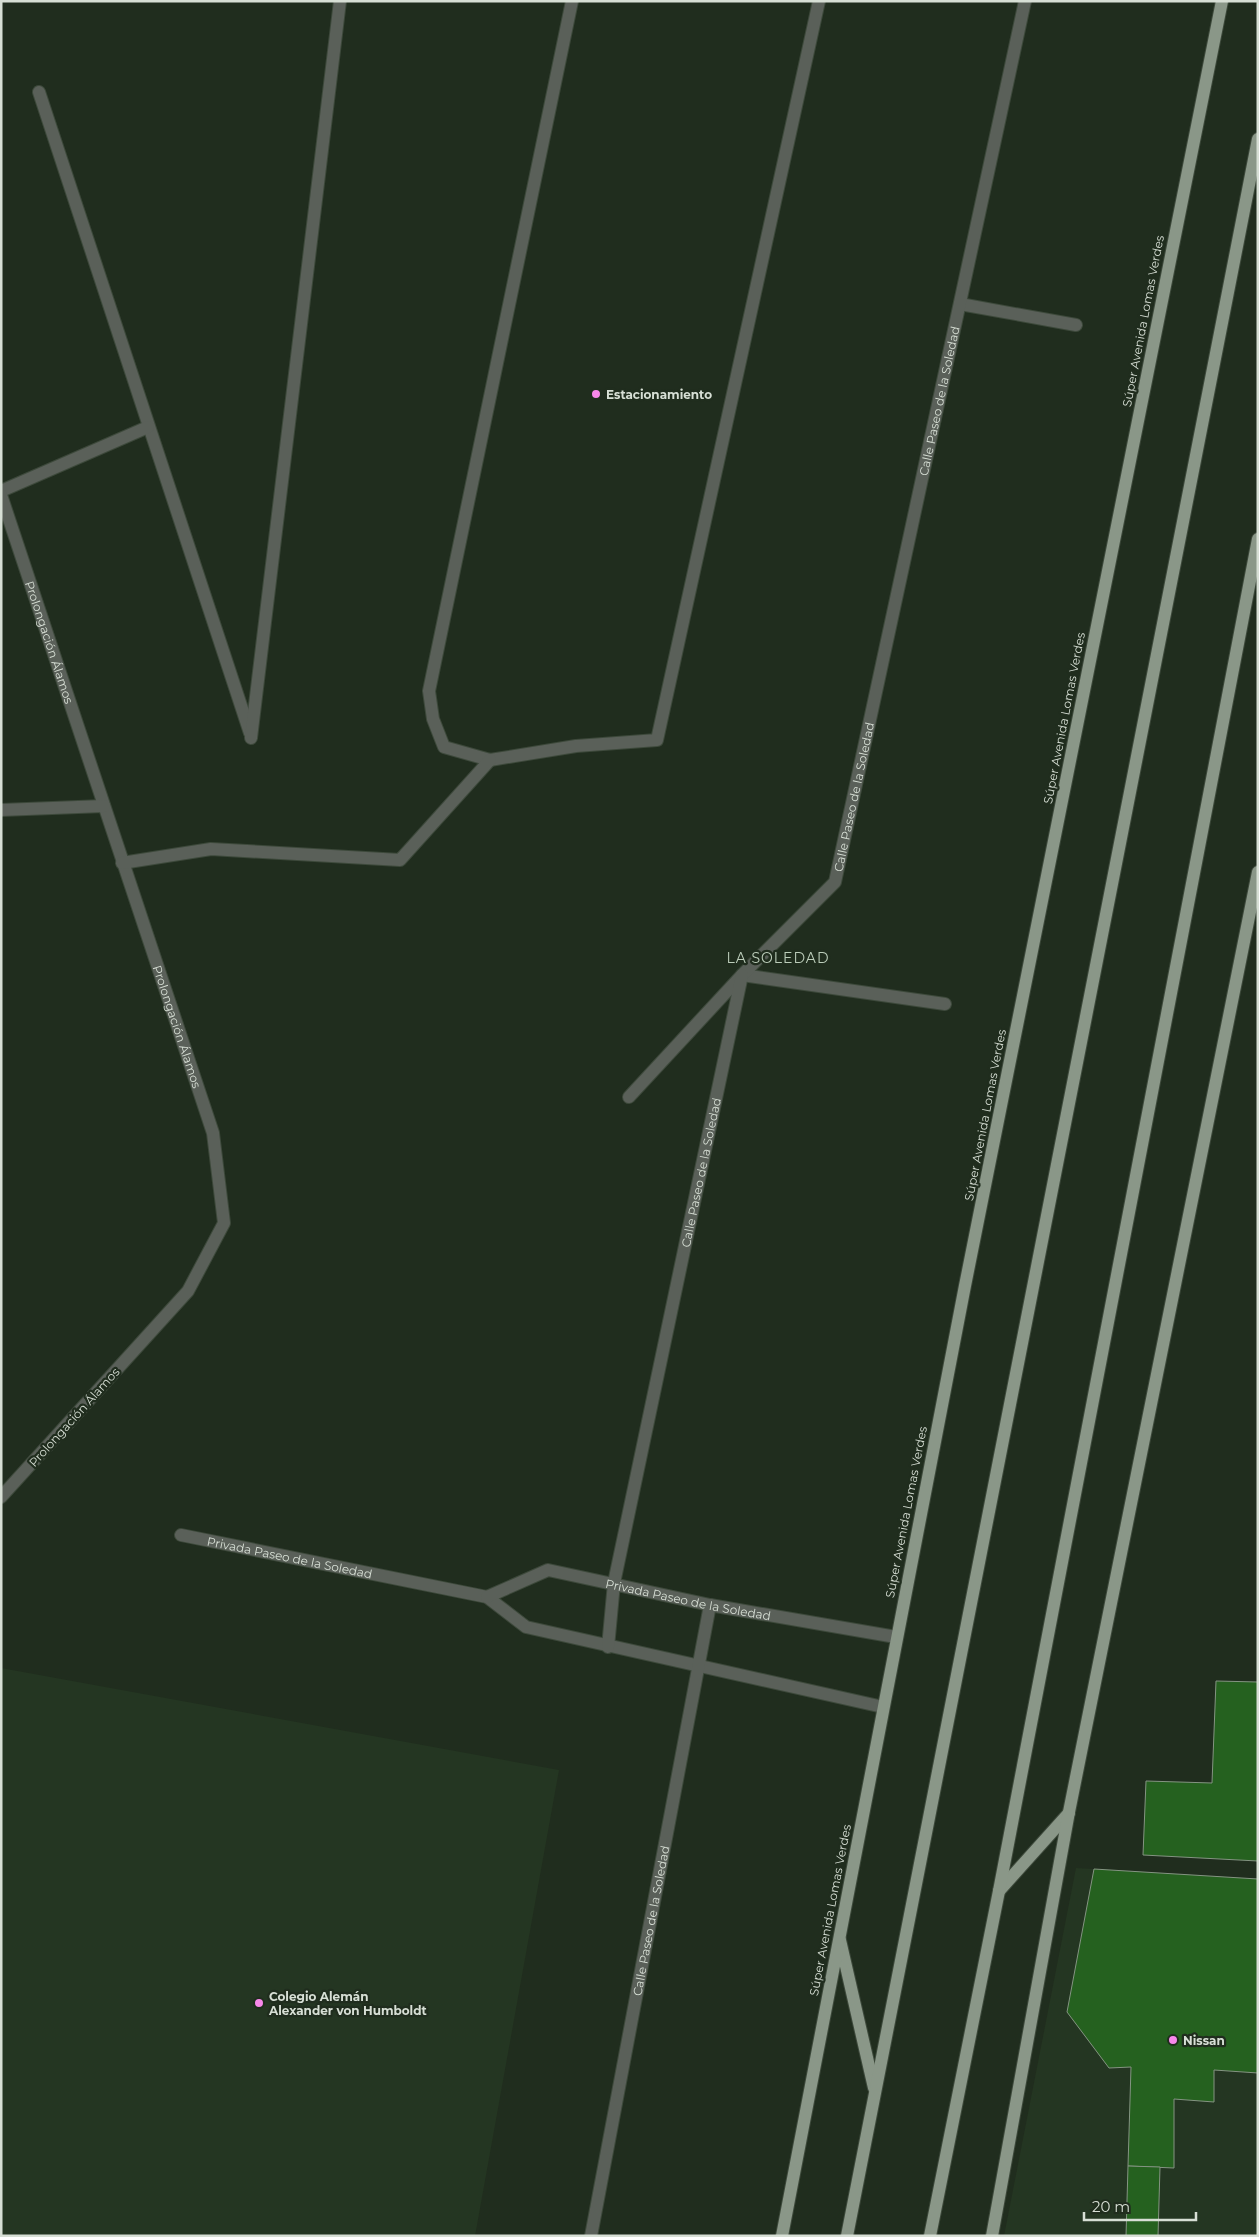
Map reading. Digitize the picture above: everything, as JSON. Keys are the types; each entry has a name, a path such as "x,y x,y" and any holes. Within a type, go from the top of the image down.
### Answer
{"main road":[{"name":"Súper Avenida Lomas Verdes","path":"782,2236 896,1638 1152,344 1222,1"},
{"path":"847,2236 1258,139"},
{"path":"930,2236 999,1891 1258,539"},
{"path":"992,2236 1069,1812 1255,896 1258,872"},
{"path":"999,1891 1069,1812"},
{"path":"839,1935 875,2092"}],"street":[{"path":"39,92 251,738 340,1"},
{"path":"572,1 429,691 433,719 444,747 490,760 576,746 657,740 819,1"},
{"name":"Calle Paseo de la Soledad","path":"608,1646 614,1583 742,975 835,882 1024,1"},
{"path":"960,304 1076,325"},
{"path":"1,491 148,427"},
{"name":"Prolongación Álamos","path":"1,495 212,1133 224,1223 188,1291 1,1497"},
{"path":"122,863 211,849 400,860 490,760"},
{"path":"1,810 104,806"},
{"path":"629,1097 742,975 945,1004"},
{"name":"Privada Paseo de la Soledad","path":"181,1535 487,1597 526,1627 697,1667 883,1707"},
{"name":"Privada Paseo de la Soledad","path":"487,1597 548,1570 710,1605 896,1638"},
{"name":"Calle Paseo de la Soledad","path":"591,2236 710,1605"}],"shaded area":[{"name":"Colegio Alemán Alexander von Humboldt","path":"1,1668 559,1770 475,2236 1,2236"},
{"name":"Nissan","path":"1076,1868 1258,1879 1258,2236 1004,2236"}],"building":[{"path":"1216,1681 1258,1682 1258,1861 1143,1855 1146,1781 1212,1783"},
{"name":"Nissan","path":"1094,1869 1258,1879 1258,2073 1214,2070 1214,2102 1174,2099 1174,2168 1128,2166 1131,2067 1109,2068 1067,2012"},
{"path":"1128,2166 1160,2167 1158,2236 1126,2236"}],"place":[{"name":"Estacionamiento","path":"596,394"},
{"name":"Colegio Alemán Alexander von Humboldt","path":"259,2003"},
{"name":"Nissan","path":"1173,2040"}],"district":[{"name":"LA SOLEDAD","path":"778,958"}]}
